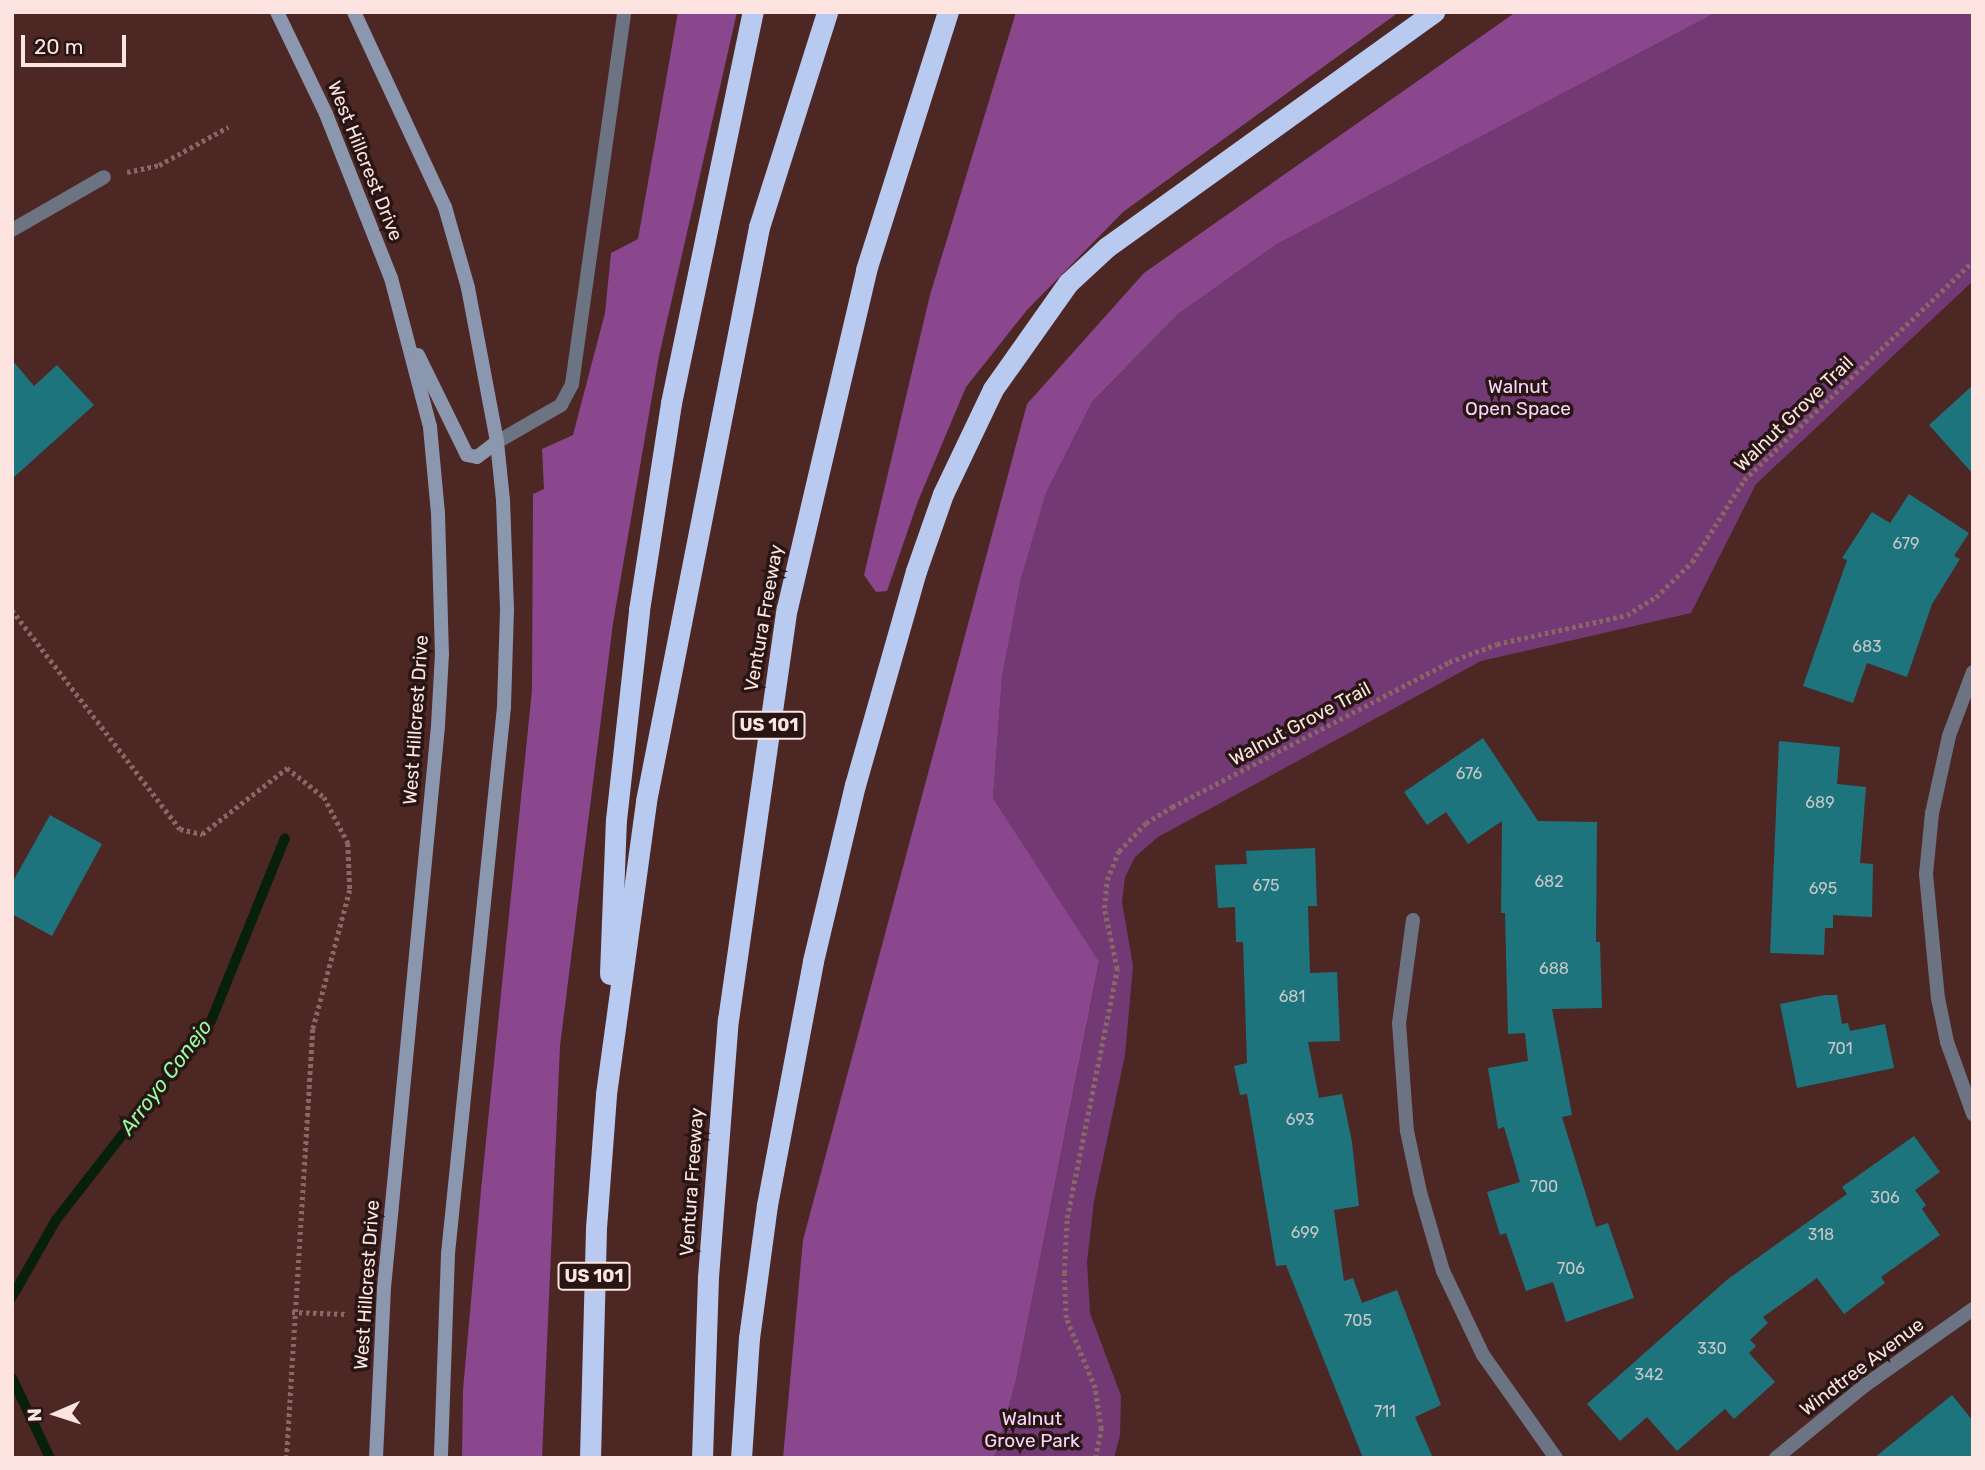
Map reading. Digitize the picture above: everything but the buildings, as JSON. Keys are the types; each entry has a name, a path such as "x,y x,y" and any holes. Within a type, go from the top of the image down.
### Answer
{"highway":[{"path":"606,1094 616,820 639,610 671,403 753,12"},
{"name":"US 101","path":"590,1458 596,1228 606,1094 646,801 682,599 759,227 827,12"},
{"name":"Ventura Freeway","path":"702,1458 708,1277 728,1020 787,608 866,270 948,12"},
{"path":"741,1458 750,1338 767,1205 813,961 855,785 916,571 943,494 987,400 1068,283 1107,247 1434,12"}],"main road":[{"name":"West Hillcrest Drive","path":"277,12 365,207 409,338 430,427 442,654 384,1288 376,1458"},
{"path":"354,12 445,207 468,288 497,442 507,610 504,707 448,1254 441,1458"},
{"path":"409,338 467,455 477,457 497,442"}],"street":[{"path":"497,442 561,405 572,384 624,12"},
{"path":"12,230 104,177"},
{"path":"1973,672 1949,736 1932,813 1926,874 1947,1042 1973,1114"},
{"path":"1413,920 1399,1023 1407,1131 1420,1192 1443,1271 1483,1355 1556,1458"},
{"name":"Windtree Avenue","path":"1776,1458 1864,1386 1973,1308"}],"path":[{"path":"150,167 228,127"},
{"name":"Walnut Grove Trail","path":"1095,1458 1101,1429 1096,1388 1066,1318 1067,1218 1117,969 1104,908 1107,880 1119,851 1146,823 1172,807 1449,662 1497,644 1627,615 1656,597 1692,562 1744,481 1973,261"},
{"path":"12,610 180,830 202,834 287,768 324,797 348,843 350,890 313,1029 292,1312 287,1458"},
{"path":"292,1312 345,1314"}],"green space":[{"name":"Walnut Open Space","path":"1717,12 1973,12 1973,281 1756,484 1691,613 1481,661 1158,837 1135,857 1125,877 1122,902 1133,966 1125,1055 1094,1201 1087,1262 1090,1313 1121,1396 1120,1435 1114,1458 991,1458 996,1454 1016,1380 1099,963 993,798 1002,677 1021,579 1046,493 1092,402 1178,314 1277,244"}],"shaded area":[{"path":"678,12 737,12 659,356 613,623 560,1046 542,1458 462,1458 463,1390 481,1190 532,690 533,494 544,489 542,449 573,435 605,313 611,253 638,239"},
{"path":"1016,12 1399,12 1123,212 1027,310 966,387 918,501 887,591 876,592 864,575 930,295"},
{"path":"1516,12 1717,12 1277,244 1178,314 1092,402 1046,493 1021,579 1002,677 993,798 1099,962 1016,1380 996,1454 991,1458 783,1458 803,1240 1027,404 1144,273"}],"waterway":[{"name":"Arroyo Conejo","path":"12,1297 56,1220 211,1021 285,838"},
{"name":"Arroyo Conejo","path":"12,1378 50,1458"}],"park label":[{"name":"Walnut Grove Park","path":"1032,1430"}]}
